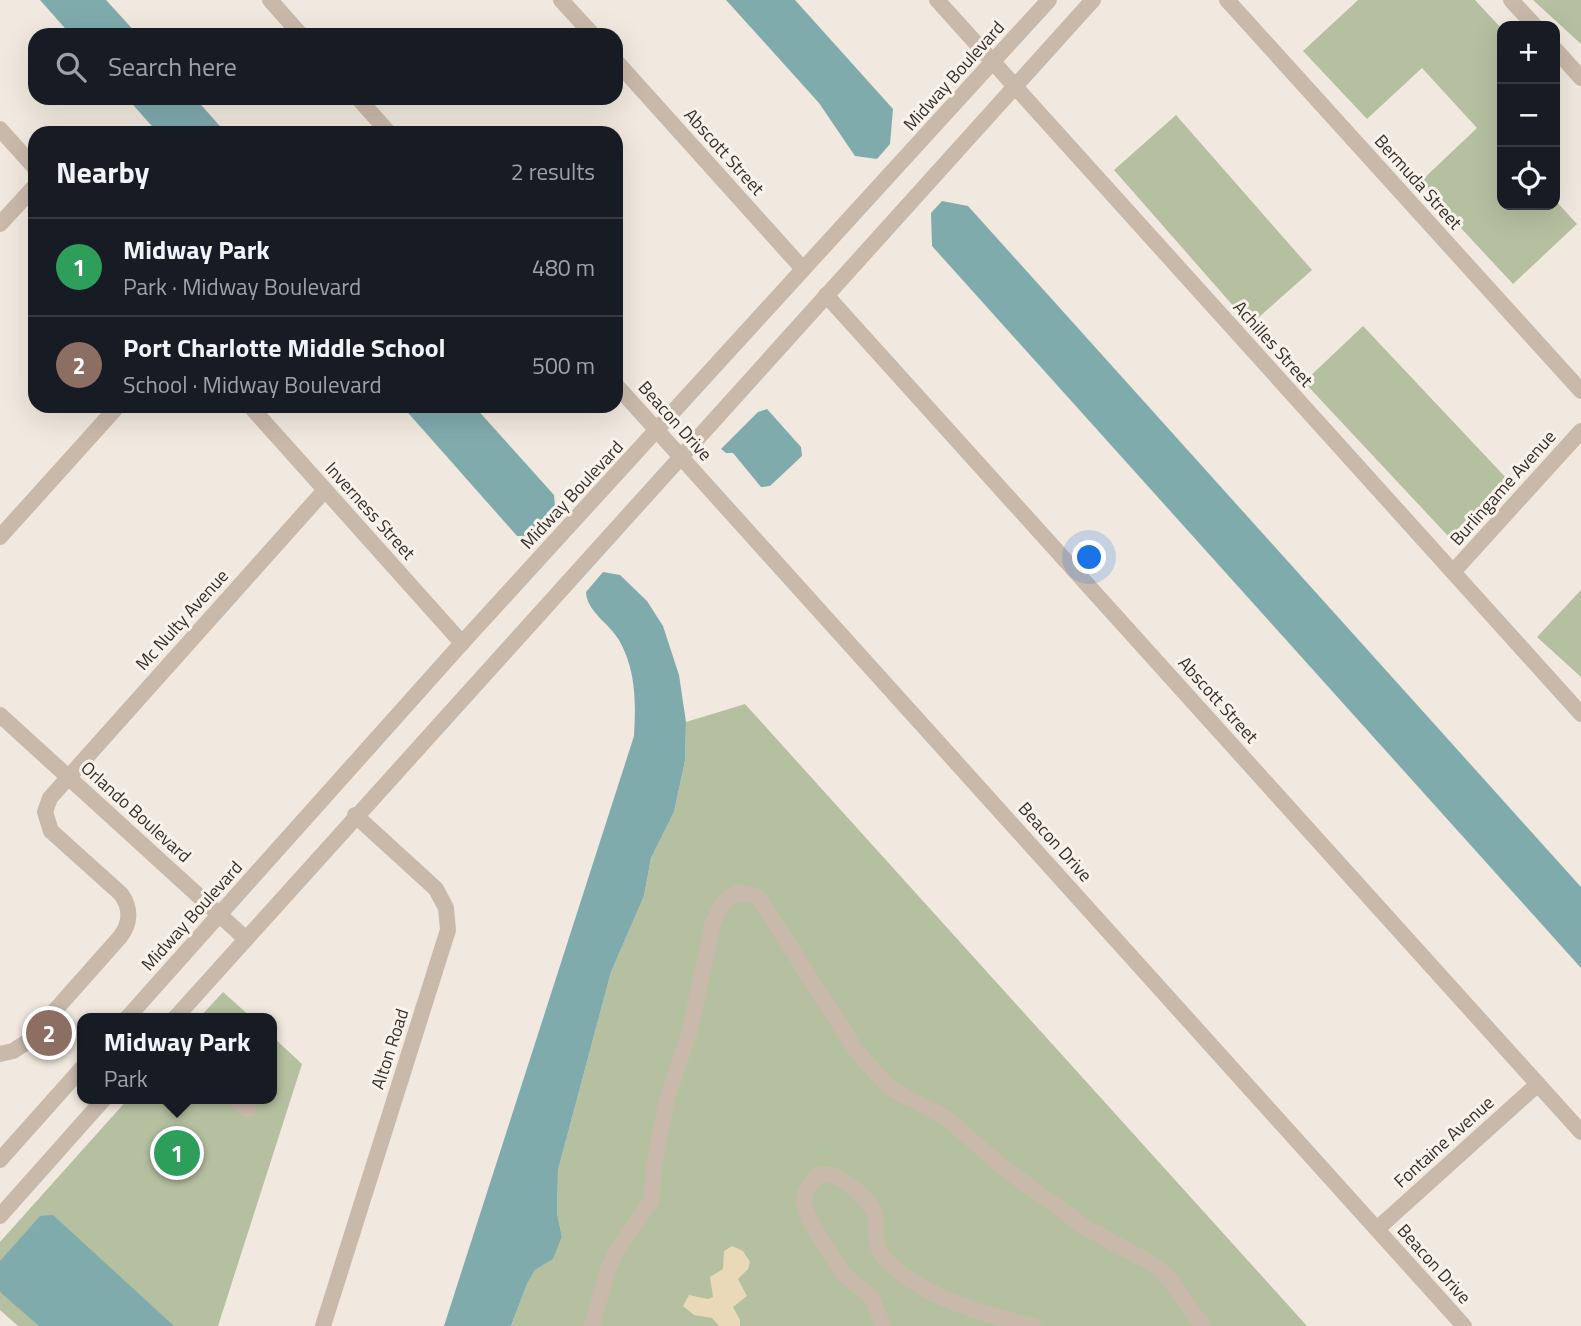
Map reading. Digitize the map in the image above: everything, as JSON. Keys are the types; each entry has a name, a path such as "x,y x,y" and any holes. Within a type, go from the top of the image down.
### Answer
{"street":[{"path":"270,0 295,28"},
{"path":"561,0 587,28"},
{"name":"Achilles Street","path":"937,0 1581,714"},
{"name":"Midway Boulevard","path":"131,1013 462,643 1049,0"},
{"path":"179,1013 1093,0"},
{"name":"Bermuda Street","path":"1227,0 1581,391"},
{"path":"1511,0 1530,21"},
{"path":"1560,54 1581,78"},
{"name":"Abscott Street","path":"623,69 803,269"},
{"path":"364,105 383,126"},
{"path":"0,129 28,160"},
{"path":"0,224 28,194"},
{"name":"Abscott Street","path":"825,295 1581,1132"},
{"name":"Beacon Drive","path":"623,393 1464,1326"},
{"path":"0,537 112,413"},
{"name":"Inverness Street","path":"256,413 462,643"},
{"name":"Burlingame Avenue","path":"1453,572 1581,431"},
{"name":"Mc Nulty Avenue","path":"2,1056 27,1041 120,937 128,920 127,904 121,894 47,824 47,803 67,776 325,490"},
{"name":"Orlando Boulevard","path":"0,715 246,939"},
{"name":"Alton Road","path":"323,1326 448,930 446,908 436,889 355,816"},
{"path":"592,1326 608,1269 617,1250 652,1200 654,1164 667,1099 689,1034 713,923 719,907 727,898 739,892 759,898 851,1044 890,1088 904,1098 932,1109 1070,1217 1159,1269 1203,1326"},
{"path":"0,1160 77,1074"},
{"name":"Fontaine Avenue","path":"1377,1229 1538,1084"},
{"path":"0,1216 100,1104"},
{"path":"883,1326 871,1296 843,1274 808,1219 804,1205 805,1192 819,1174 827,1173 840,1179 865,1200 875,1214 875,1243 898,1270 944,1297 993,1316 1033,1326"}],"green space":[{"path":"1358,0 1475,0 1497,24 1497,210 1560,210 1560,205 1577,224 1513,284 1419,183 1477,128 1422,68 1367,119 1303,51"},
{"path":"1533,0 1581,0 1581,44 1560,25 1560,21 1556,21"},
{"path":"1176,115 1312,270 1250,325 1114,170"},
{"path":"1363,326 1509,481 1449,537 1304,382"},
{"path":"1581,590 1581,677 1537,637"},
{"path":"745,704 1307,1326 511,1326 535,1270 553,1258 562,1237 557,1213 558,1170 611,972 644,896 651,858 674,812 685,761 686,722"},
{"path":"223,992 246,1013 204,1013"},
{"path":"277,1041 302,1064 218,1326 18,1326 0,1310 0,1242 124,1104 277,1104"}],"sand":[{"path":"732,1246 743,1251 750,1262 748,1269 738,1279 747,1296 733,1307 740,1326 719,1326 712,1318 694,1315 683,1306 689,1295 708,1299 713,1297 710,1277 723,1269 724,1251"}],"water":[{"path":"40,0 106,0 132,28 65,28"},
{"path":"726,0 795,0 893,109 890,144 877,159 855,156 819,103"},
{"path":"133,105 201,105 220,126 152,126"},
{"path":"942,201 968,206 1581,887 1581,968 932,246 931,213"},
{"path":"767,409 801,447 802,456 770,486 761,487 733,453 726,453 721,449 758,412"},
{"path":"408,413 480,413 554,495 556,517 538,537 517,536"},
{"path":"603,572 620,575 647,601 663,626 679,675 686,722 685,761 674,812 651,858 644,896 611,972 558,1170 557,1213 562,1237 553,1259 535,1270 511,1326 444,1326 634,736 635,699 625,651 587,599 586,592"},
{"path":"53,1215 174,1326 39,1326 0,1292 0,1261 40,1216"}],"place":[{"name":"Port Charlotte Middle School","path":"49,1033"},
{"name":"Midway Park","path":"177,1153"}]}
